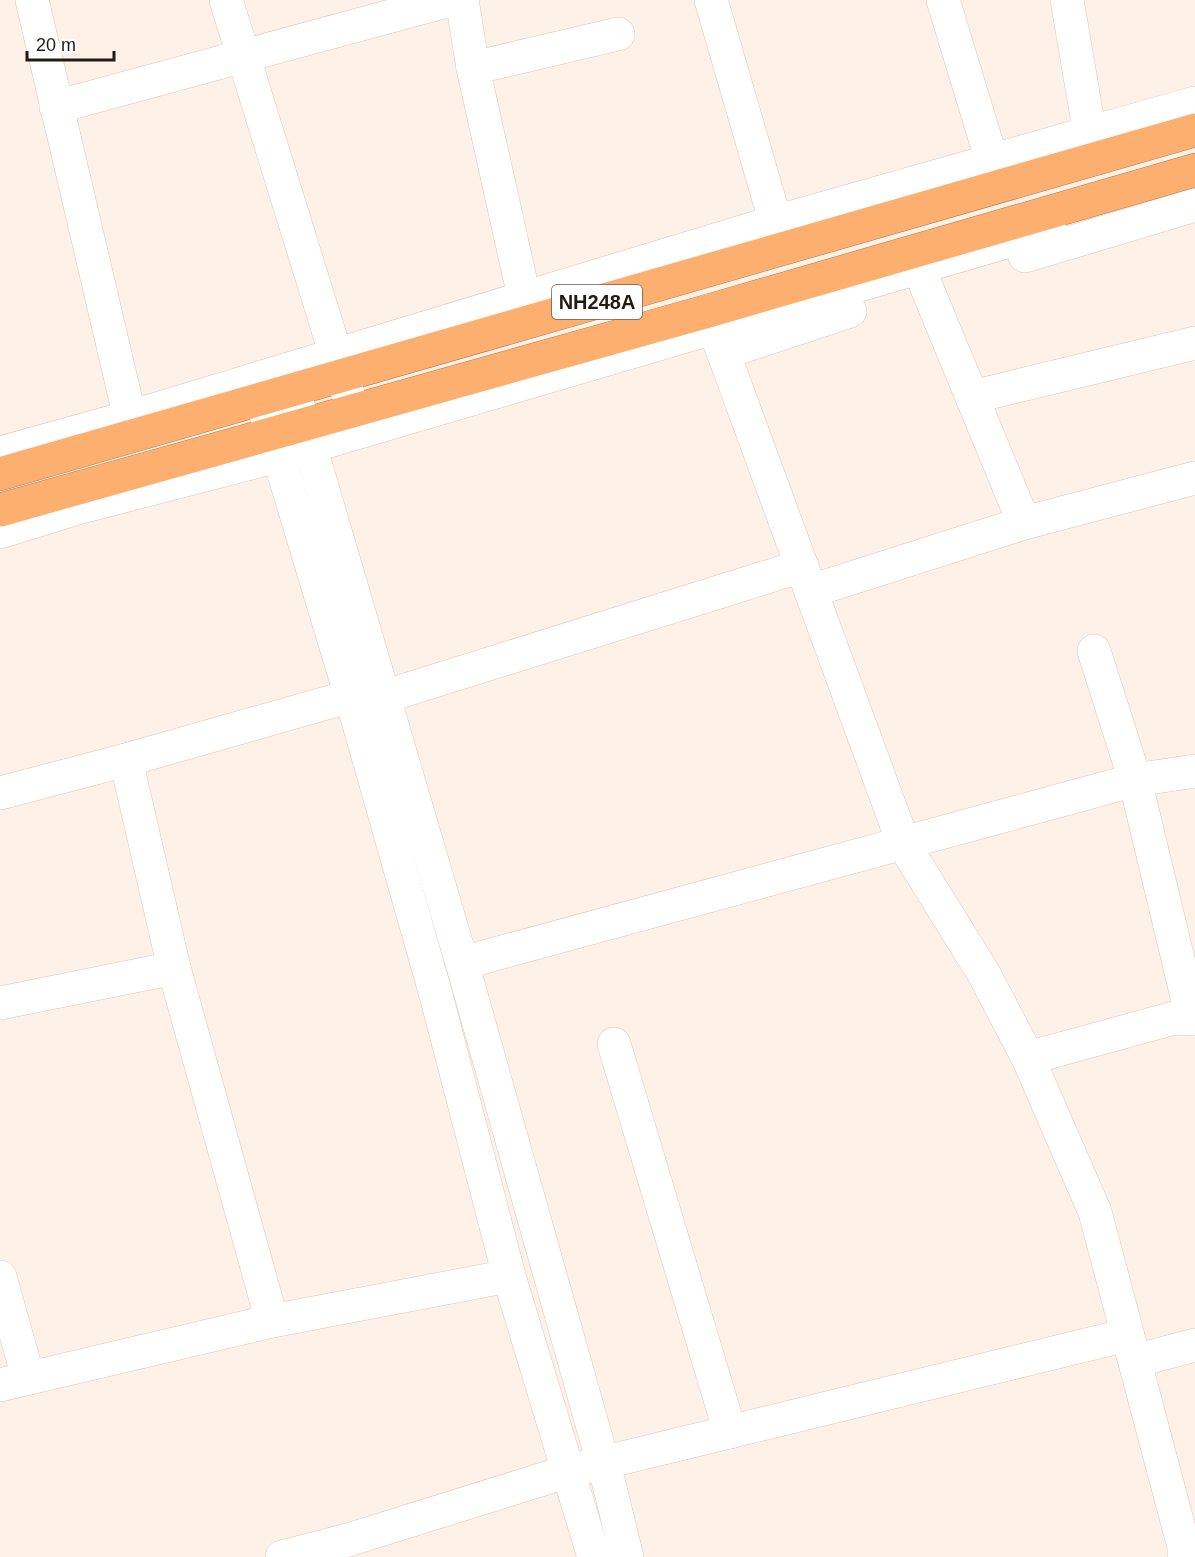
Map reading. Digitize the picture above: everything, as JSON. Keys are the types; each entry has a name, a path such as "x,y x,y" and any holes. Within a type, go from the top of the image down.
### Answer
{"highway":[{"name":"NH248A","path":"0,474 132,426 261,398 293,388 339,364 995,173 1092,146 1195,130"},
{"name":"NH248A","path":"0,510 275,444 306,434 353,410 715,331 1195,170"}],"street":[{"path":"32,0 132,426"},
{"path":"226,0 353,410"},
{"path":"56,107 450,0"},
{"path":"462,0 473,68 527,310"},
{"path":"711,0 779,236"},
{"path":"943,0 995,173"},
{"path":"1067,0 1092,146 1195,103"},
{"path":"473,68 618,34"},
{"path":"715,331 1195,185"},
{"path":"306,434 715,331 926,286 1195,205"},
{"path":"926,286 1024,523"},
{"path":"715,331 904,845 984,974 1028,1058 1095,1212 1187,1550"},
{"path":"972,397 1195,343"},
{"path":"0,453 132,426 339,364"},
{"path":"293,388 462,963 603,1463 627,1557"},
{"path":"261,398 351,696 436,995 508,1275 594,1557"},
{"path":"0,532 275,444"},
{"path":"383,697 806,579 1195,478"},
{"path":"1028,1058 1174,1018 1195,1017 1189,1005 1135,780 1094,651"},
{"path":"0,793 351,696"},
{"path":"126,760 174,968 272,1321"},
{"path":"462,963 904,845 1135,780 1195,771"},
{"path":"0,1003 174,968"},
{"path":"614,1044 730,1432"},
{"path":"0,1277 14,1381 272,1321 508,1275"},
{"path":"282,1557 350,1549 569,1471 730,1432 1131,1348 1195,1345"}]}
